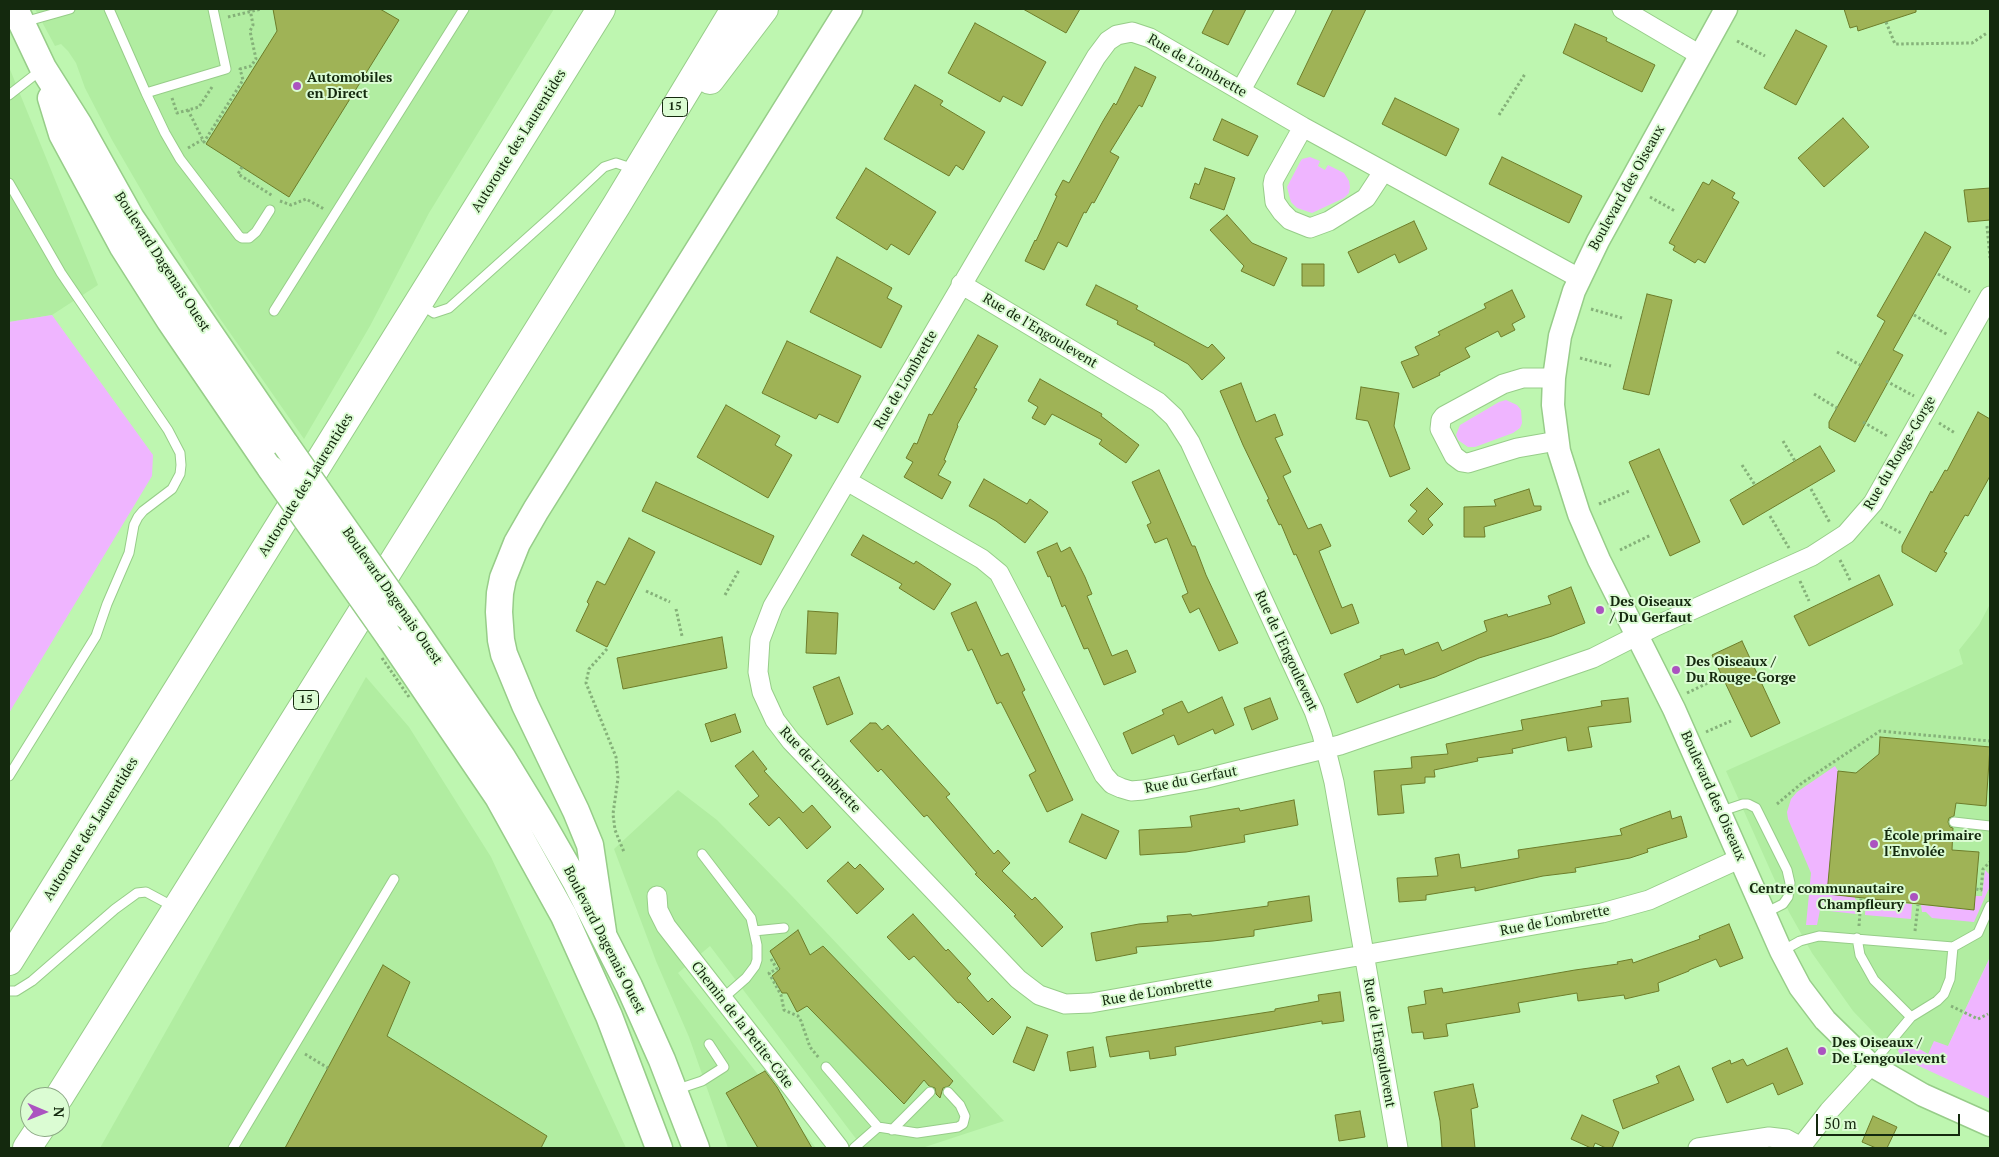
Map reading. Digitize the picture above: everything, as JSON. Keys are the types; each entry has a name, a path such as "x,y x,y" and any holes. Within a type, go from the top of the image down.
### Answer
{"highway":[{"path":"559,75 580,9"},
{"name":"Autoroute des Laurentides","path":"9,961 601,9"},
{"name":"15","path":"66,1087 176,908 639,172 735,9"},
{"path":"639,172 764,9"},
{"path":"27,1148 34,1137"}],"main road":[{"path":"602,932 590,845 521,697 504,654 499,620 503,578 517,543 536,510 849,9"},
{"name":"Boulevard Dagenais Ouest","path":"18,16 43,68 79,125 150,248 434,656 487,734 536,813 602,932 629,986 674,1090 696,1148"},
{"name":"Boulevard Dagenais Ouest","path":"43,68 62,134 100,206 166,314 271,469 420,680 498,797 564,916 609,1016 659,1148"}],"street":[{"path":"1241,90 1286,9"},
{"path":"1622,9 1700,55"},
{"name":"Boulevard des Oiseaux","path":"1726,9 1579,278 1560,336 1554,378 1553,405 1557,441 1567,480 1599,560 1677,716 1781,951 1794,976 1816,1009 1836,1032 1871,1065 1928,1098 1990,1125"},
{"name":"Rue de L'ombrette","path":"1579,278 1302,127 1142,34 1126,32 1112,37 1096,57 773,606 762,630 760,640 758,666 765,701 775,720 791,742 1018,979 1032,991 1048,999 1065,1004 1082,1004 1611,911 1649,900 1741,858"},
{"path":"1302,127 1273,184 1275,202 1290,220 1310,228 1329,221 1366,198 1383,172"},
{"name":"Rue de l'Engoulevent","path":"961,284 1158,402 1174,417 1190,442 1314,712 1326,748 1398,1148"},
{"name":"Rue du Rouge-Gorge","path":"1637,636 1798,564 1833,544 1853,528 1886,483 1982,295"},
{"path":"1554,378 1522,378 1497,387 1444,416 1441,420 1440,429 1454,456 1462,462 1468,463 1517,448 1557,441"},
{"name":"Rue du Gerfaut","path":"847,481 982,559 999,573 1007,585 1100,768 1112,784 1131,791 1209,777 1326,748 1593,658 1637,636"},
{"name":"Chemin de la Petite-Côte","path":"657,896 658,910 666,926 839,1148"},
{"path":"1698,1148 1769,1137 1786,1139 1800,1147 1829,1111 1871,1065"}],"lane":[{"path":"18,16 70,9"},
{"path":"109,9 165,133 180,159 239,236 246,239 252,236 270,210"},
{"path":"146,93 226,69 213,9"},
{"path":"274,311 464,9"},
{"path":"9,95 43,68"},
{"path":"419,303 434,313 449,308 604,167 616,163 639,172"},
{"path":"9,183 61,273 168,430 180,453 182,465 180,474 172,489 138,517 134,526 129,553 107,604 96,636 9,776"},
{"path":"1720,812 1743,804 1756,808 1787,870 1790,883 1788,897 1783,904 1765,913"},
{"path":"1954,822 1990,826"},
{"path":"702,854 751,918 757,952 755,966 746,978 722,1000"},
{"path":"233,1148 394,879"},
{"path":"9,991 16,991 32,981 137,892 146,892 176,908"},
{"path":"1781,951 1800,941 1819,936 1953,947 1978,932 1990,906"},
{"path":"754,931 784,928"},
{"path":"1858,938 1860,954 1874,980 1911,1018"},
{"path":"1871,1065 1911,1018 1937,1001 1944,994 1950,980 1953,947"},
{"path":"674,1090 702,1081 724,1067 709,1044"},
{"path":"824,1064 878,1127 917,1133 951,1129 963,1124 965,1119 964,1110 948,1092"},
{"path":"892,1130 930,1092"},
{"path":"854,1148 878,1127"}],"path":[{"path":"226,17 261,9"},
{"path":"188,110 204,142 243,80 240,69 255,63 256,58 250,31 254,26 250,10"},
{"path":"1886,22 1895,44 1972,43 1986,33"},
{"path":"1737,41 1765,56"},
{"path":"1499,115 1525,74"},
{"path":"177,113 199,108 213,86"},
{"path":"242,167 238,174 286,204 291,205 306,199 334,215"},
{"path":"1650,197 1675,211"},
{"path":"1987,226 1990,258"},
{"path":"1938,274 1982,295"},
{"path":"1591,309 1622,318"},
{"path":"1914,315 1949,336"},
{"path":"1837,352 1860,365"},
{"path":"1580,358 1611,366"},
{"path":"1886,380 1915,397"},
{"path":"1814,394 1837,408"},
{"path":"1863,422 1892,439"},
{"path":"1939,424 1955,433"},
{"path":"1783,441 1795,461"},
{"path":"1742,465 1755,485"},
{"path":"1811,489 1830,523"},
{"path":"1599,504 1629,491"},
{"path":"1770,516 1789,548"},
{"path":"1881,522 1903,534"},
{"path":"1620,550 1651,535"},
{"path":"1839,559 1850,582"},
{"path":"725,595 740,570"},
{"path":"1800,581 1809,601"},
{"path":"646,591 670,602"},
{"path":"676,609 682,636"},
{"path":"607,650 589,669 586,683 616,757 618,778 613,814 615,830 624,852"},
{"path":"1686,693 1712,681"},
{"path":"1706,733 1731,721"},
{"path":"1777,804 1802,783 1880,731 1990,741"},
{"path":"1976,889 1981,890 1982,869 1990,862"},
{"path":"1860,914 1861,897"},
{"path":"1916,919 1918,905"},
{"path":"768,954 777,969 769,974 781,995 784,1010 798,1016 810,1047 824,1064"},
{"path":"1964,1012 1978,1019 1988,1014"},
{"path":"316,1061 328,1068"}],"shaded area":[{"path":"35,9 554,9 429,213 370,326 304,439 214,310 169,238 112,140 85,88 76,63 61,44 55,46"},
{"path":"9,67 98,285 52,315 9,322"},
{"path":"1310,157 1320,161 1318,166 1325,170 1328,165 1344,173 1350,187 1349,193 1344,198 1312,213 1297,208 1291,202 1287,187 1302,159"},
{"path":"52,315 153,455 152,476 9,713 9,322"},
{"path":"1506,400 1517,405 1521,410 1522,423 1520,428 1513,433 1475,447 1468,447 1458,440 1456,435 1460,425 1499,402"},
{"name":"École primaire l'Envolée","path":"1990,604 1990,957 1948,1046 1928,1054 1906,1041 1902,1043 1898,1051 1875,1034 1853,1011 1812,953 1789,912 1726,771 1963,664 1959,650 1979,625"},
{"path":"366,677 409,727 491,857 626,1148 100,1148"},
{"path":"1835,766 1838,771 1827,894 1855,897 1857,900 1856,914 1820,910 1817,925 1806,925 1811,873 1788,819 1787,812 1791,799 1797,792"},
{"path":"678,790 717,820 792,896 1004,1121 922,1148 863,1148 710,946 678,973 816,1148 728,1148 689,1037 656,961 614,849"},
{"path":"1985,870 1990,875 1990,886 1974,922 1932,918 1926,912 1922,912 1921,905 1974,910 1975,896 1982,896"},
{"path":"1896,889 1895,903 1912,904 1911,919 1865,915 1866,898"},
{"path":"1990,957 1990,1099 1919,1066 1901,1056 1898,1051 1902,1043 1906,1041 1928,1054 1934,1041 1948,1046"}],"building":[{"path":"273,9 380,9 399,20 289,197 206,144 277,31"},
{"path":"1023,9 1080,9 1066,33"},
{"path":"1214,9 1246,9 1228,45 1202,33"},
{"path":"1333,9 1366,9 1324,97 1297,84"},
{"path":"1844,9 1916,9 1916,12 1858,31 1857,26 1850,28"},
{"path":"975,23 1046,62 1022,106 1003,96 1000,102 948,73"},
{"path":"1575,24 1607,38 1606,41 1655,65 1642,92 1563,53"},
{"path":"1796,30 1827,46 1796,105 1764,88"},
{"path":"1135,67 1156,77 1142,107 1139,105 1110,152 1119,157 1094,203 1092,202 1086,213 1084,212 1067,247 1058,242 1044,270 1025,261 1063,180 1069,183 1103,121 1114,103 1116,105"},
{"path":"915,85 943,101 940,105 985,132 963,170 956,165 949,176 884,139"},
{"path":"1395,98 1459,129 1446,156 1382,124"},
{"path":"1843,118 1869,147 1824,187 1798,158"},
{"path":"1222,119 1258,136 1248,156 1213,140"},
{"path":"1502,157 1582,196 1569,223 1489,184"},
{"path":"866,168 936,212 909,255 891,244 887,250 836,218"},
{"path":"1205,168 1235,178 1224,210 1190,198 1195,183 1199,185"},
{"path":"1712,180 1735,193 1732,198 1739,202 1705,263 1698,259 1695,263 1673,250 1675,246 1669,243 1703,182 1709,185"},
{"path":"1990,188 1990,220 1968,222 1964,190"},
{"path":"1227,215 1252,243 1287,258 1274,286 1241,271 1244,266 1210,230"},
{"path":"1414,221 1427,249 1399,263 1395,254 1358,273 1348,252"},
{"path":"1925,232 1951,247 1893,350 1903,355 1855,442 1829,428 1829,422 1885,321 1877,316"},
{"path":"837,257 892,288 887,298 902,306 881,348 810,312"},
{"path":"1302,264 1324,264 1324,286 1302,286"},
{"path":"1096,285 1138,306 1136,309 1208,348 1212,344 1225,358 1202,380 1188,364 1154,345 1155,343 1117,324 1118,321 1086,305"},
{"path":"1512,290 1525,317 1512,324 1515,330 1501,337 1498,331 1465,348 1470,357 1413,388 1401,362 1419,355 1415,347 1440,335 1438,332 1486,308 1484,304"},
{"path":"1647,294 1672,300 1649,395 1623,389"},
{"path":"978,335 998,346 974,388 977,389 957,425 944,460 946,461 938,475 951,482 942,499 904,477 913,462 906,458 914,443 917,444 929,414 932,415"},
{"path":"787,341 861,376 838,423 819,414 816,419 762,393"},
{"path":"1040,379 1102,414 1101,416 1139,445 1126,463 1099,444 1102,440 1052,414 1045,425 1032,418 1038,407 1028,401"},
{"path":"1241,383 1256,422 1275,414 1283,435 1275,438 1291,472 1283,476 1308,529 1321,524 1331,546 1319,551 1342,608 1352,604 1359,623 1331,634 1296,554 1294,555 1281,524 1279,525 1267,500 1269,499 1220,391"},
{"path":"1361,387 1399,393 1394,426 1410,469 1390,477 1368,421 1356,419"},
{"path":"726,405 780,436 775,445 792,455 768,498 697,457"},
{"path":"1978,412 1990,419 1990,476 1968,516 1965,515 1944,552 1947,553 1936,572 1902,552 1902,546 1931,491 1932,493 1945,470 1947,471"},
{"path":"1820,446 1835,471 1743,525 1730,500"},
{"path":"1659,449 1700,542 1670,556 1629,462"},
{"path":"1159,470 1192,546 1195,546 1206,575 1238,643 1219,651 1199,608 1190,613 1182,596 1188,593 1167,538 1155,543 1147,525 1151,523 1132,482"},
{"path":"984,479 1027,504 1030,499 1048,512 1025,543 996,521 969,506"},
{"path":"656,482 774,536 761,565 642,511"},
{"path":"1427,488 1443,504 1428,519 1433,525 1423,535 1408,521 1417,511 1410,505"},
{"path":"1529,489 1534,506 1541,506 1541,510 1484,527 1485,537 1464,537 1464,507 1496,506 1494,500"},
{"path":"863,535 914,564 916,561 951,584 934,610 899,588 902,584 851,555"},
{"path":"629,538 655,552 607,647 576,631 589,604 587,602 597,581 605,585"},
{"path":"1057,543 1061,552 1070,547 1085,577 1092,594 1087,596 1112,656 1127,650 1136,672 1104,685 1088,648 1084,649 1065,605 1062,607 1050,576 1048,577 1037,552"},
{"path":"1879,575 1893,605 1809,646 1794,616"},
{"path":"1571,587 1585,623 1552,636 1479,658 1435,677 1400,688 1399,684 1357,703 1344,674 1381,658 1380,656 1403,649 1405,655 1438,642 1442,651 1487,631 1484,621 1507,614 1508,617 1551,604 1548,596"},
{"path":"976,602 1001,656 1008,653 1025,690 1022,692 1073,800 1047,812 1029,775 1036,771 1001,702 997,704 972,649 968,651 951,613"},
{"path":"808,611 838,613 836,654 806,653"},
{"path":"722,637 727,668 623,689 617,658"},
{"path":"1742,641 1780,723 1751,737 1712,655"},
{"path":"839,677 853,714 827,725 813,687"},
{"path":"1222,697 1234,725 1215,734 1213,729 1178,745 1174,735 1132,754 1123,733 1164,714 1162,710 1182,701 1188,713"},
{"path":"1270,698 1278,719 1252,730 1244,708"},
{"path":"1628,698 1631,722 1588,727 1592,747 1568,751 1566,737 1512,749 1513,753 1477,758 1478,761 1434,770 1435,777 1425,777 1425,783 1401,785 1404,813 1378,815 1374,771 1412,768 1411,757 1448,754 1446,744 1523,730 1521,720 1602,706 1601,701"},
{"path":"735,714 741,732 711,742 705,724"},
{"path":"870,723 876,723 882,730 888,725 950,794 946,797 994,854 998,850 1010,863 1002,871 1032,900 1035,897 1063,927 1042,947 1014,916 1016,915 975,874 977,873 927,815 924,817 881,769 878,772 850,741"},
{"path":"1880,737 1990,747 1986,806 1956,803 1954,816 1949,818 1948,822 1950,827 1953,828 1952,850 1979,852 1974,910 1827,894 1838,771 1856,773 1879,754"},
{"path":"753,751 767,769 764,771 803,813 812,805 831,827 807,849 779,817 769,826 749,804 759,796 735,766"},
{"path":"1294,800 1298,825 1244,835 1245,842 1186,852 1140,855 1139,830 1192,827 1190,816 1239,808 1240,811"},
{"path":"1670,811 1672,819 1681,816 1687,837 1647,849 1648,852 1630,858 1575,868 1576,872 1543,876 1475,891 1475,887 1426,895 1426,900 1399,902 1397,878 1438,876 1435,858 1459,854 1461,868 1519,858 1518,850 1622,835 1620,829"},
{"path":"1082,814 1119,831 1106,859 1069,842"},
{"path":"848,862 855,869 860,864 884,889 857,914 827,881"},
{"path":"1309,896 1312,921 1254,930 1254,936 1136,947 1137,953 1096,961 1091,933 1139,924 1168,922 1167,916 1191,914 1192,916 1268,906 1268,902"},
{"path":"913,914 946,951 948,949 971,974 967,978 988,1002 992,998 1011,1017 993,1035 960,1002 958,1003 914,956 909,960 887,937"},
{"path":"1729,924 1743,958 1720,967 1716,959 1658,983 1659,991 1625,999 1624,995 1578,1001 1577,993 1518,1003 1520,1012 1446,1024 1448,1036 1424,1039 1423,1032 1412,1033 1408,1007 1426,1004 1424,991 1442,988 1443,993 1618,964 1617,962 1632,959 1633,963 1700,939 1699,936"},
{"path":"798,930 810,955 823,946 953,1081 949,1086 943,1088 940,1098 936,1094 935,1088 929,1086 924,1080 904,1104 807,1006 797,1012 787,993 782,993 772,976 780,969 770,951"},
{"path":"383,965 410,982 387,1036 547,1136 541,1148 285,1148"},
{"path":"1340,992 1344,1021 1322,1024 1322,1021 1175,1047 1176,1055 1150,1059 1149,1051 1110,1057 1106,1037 1275,1011 1275,1009 1319,1001 1318,995"},
{"path":"1027,1027 1048,1035 1034,1071 1013,1062"},
{"path":"1093,1047 1096,1067 1070,1071 1067,1052"},
{"path":"1787,1048 1803,1084 1778,1095 1773,1083 1727,1103 1712,1068 1730,1060 1731,1064 1743,1059 1747,1066"},
{"path":"1679,1066 1694,1100 1623,1129 1613,1100 1659,1083 1656,1076"},
{"path":"765,1071 777,1087 812,1148 758,1148 726,1093"},
{"path":"1473,1084 1478,1107 1471,1109 1475,1148 1442,1148 1440,1121 1434,1092"},
{"path":"1360,1111 1365,1137 1339,1141 1335,1115"},
{"path":"1582,1115 1619,1132 1612,1148 1606,1148 1595,1143 1593,1148 1591,1148 1571,1139"},
{"path":"1873,1116 1897,1127 1887,1148 1876,1148 1862,1142"}],"place":[{"name":"Automobiles en Direct","path":"297,86"},
{"name":"Des Oiseaux / Du Gerfaut","path":"1600,610"},
{"name":"Des Oiseaux / Du Rouge-Gorge","path":"1676,670"},
{"name":"École primaire l'Envolée","path":"1874,844"},
{"name":"Centre communautaire Champfleury","path":"1914,897"},
{"name":"Des Oiseaux / De L'engoulevent","path":"1822,1051"}]}
